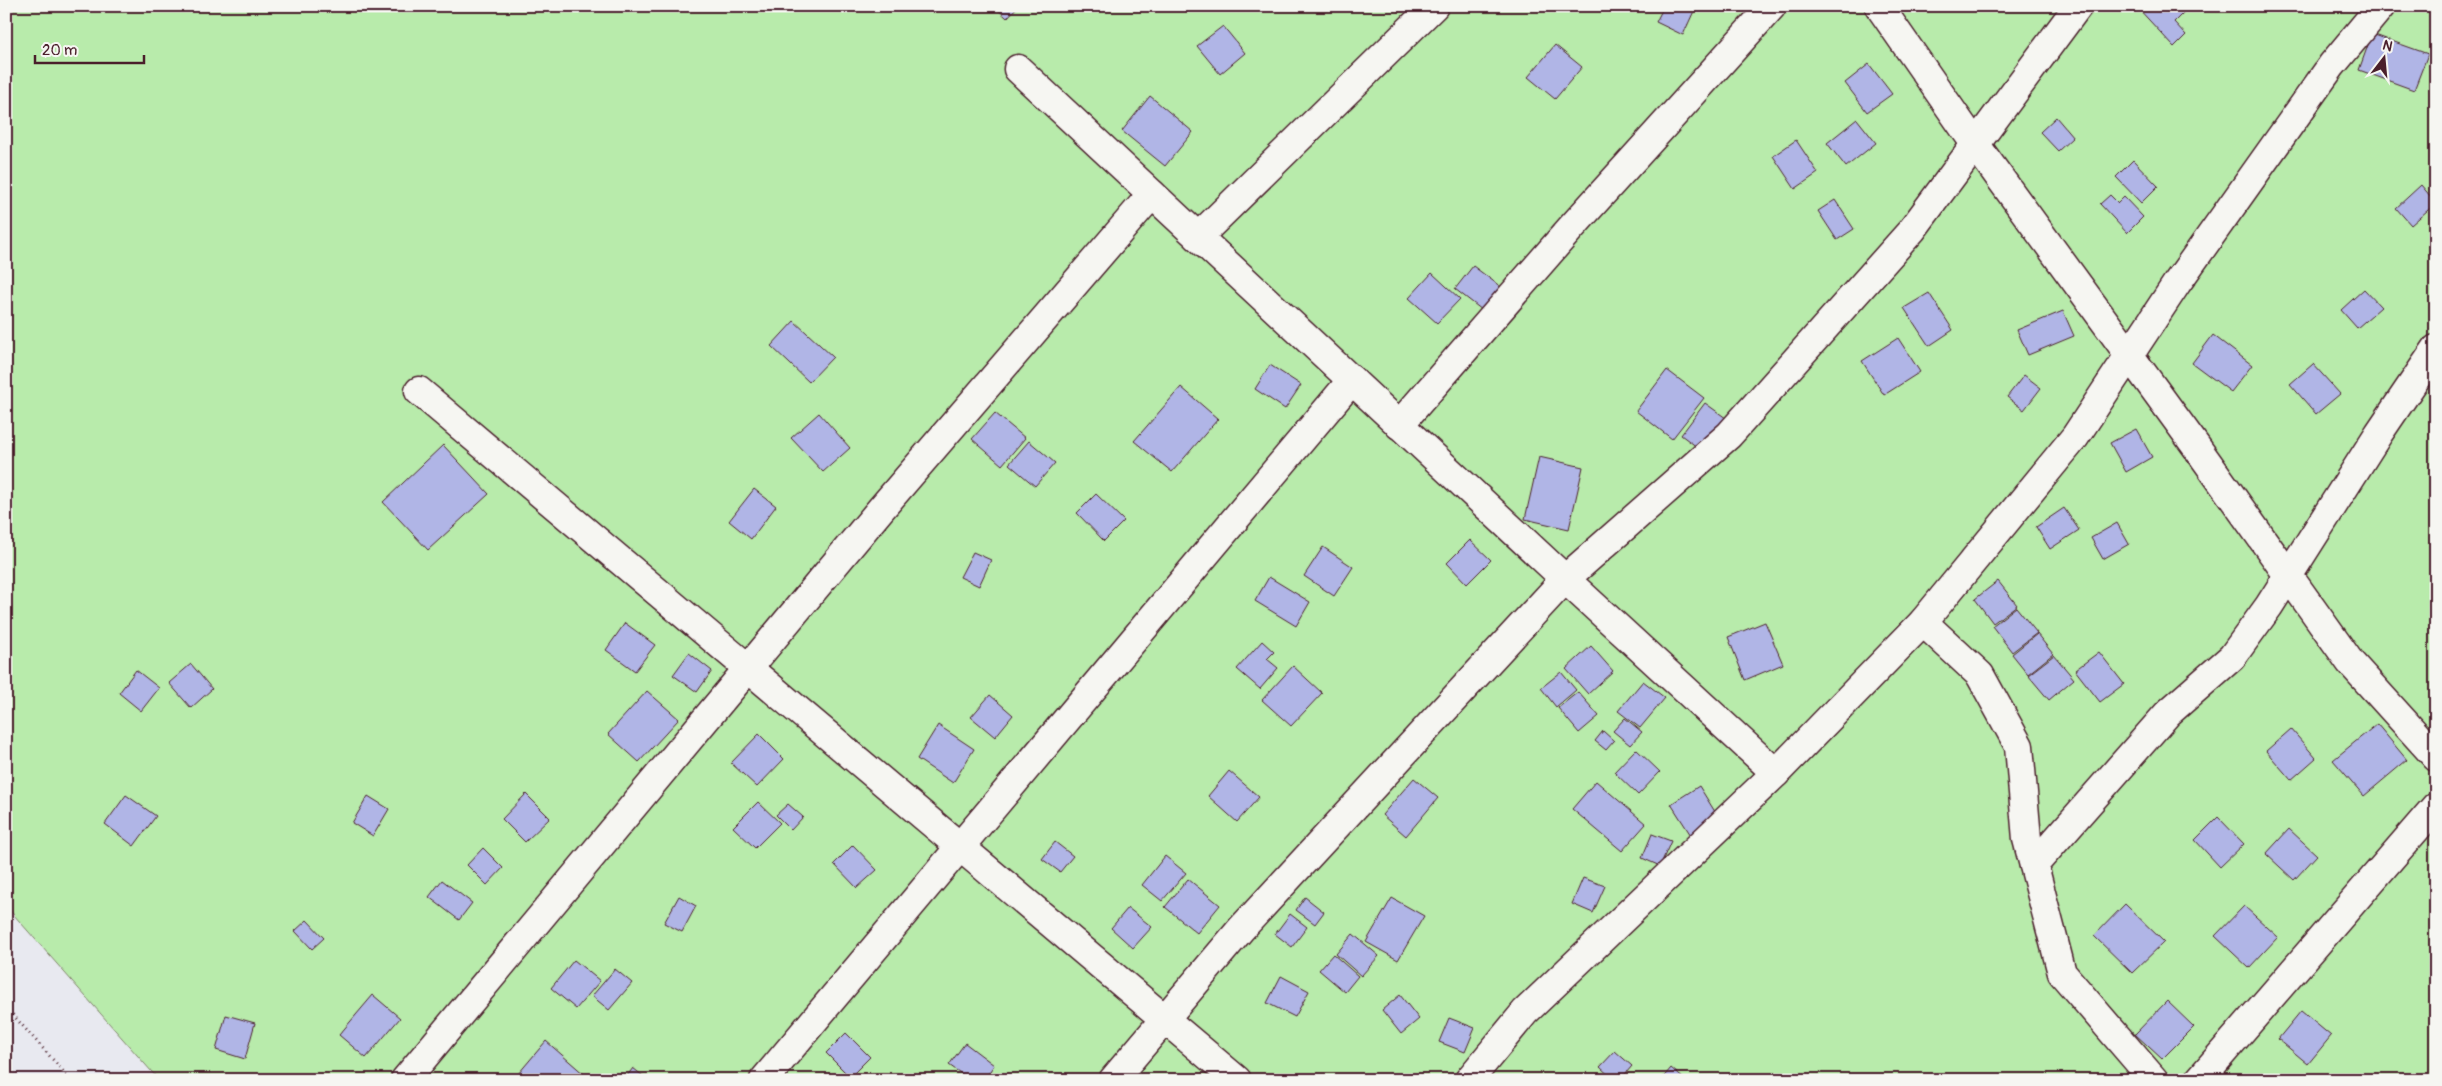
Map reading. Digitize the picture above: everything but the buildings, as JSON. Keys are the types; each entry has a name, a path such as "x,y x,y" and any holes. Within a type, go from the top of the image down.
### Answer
{"street":[{"path":"1198,237 1434,6"},
{"path":"1399,425 1570,229 1772,6"},
{"path":"1879,6 1976,145 2130,355 2350,662 2436,757"},
{"path":"1114,1080 1241,929 1565,579 1729,435 1912,230 2078,6"},
{"path":"1469,1080 1525,1012 1776,773 1923,622 2075,437 2177,284 2332,65 2381,6"},
{"path":"1018,69 1399,425 1776,773"},
{"path":"405,1080 880,510 1152,194"},
{"path":"2034,865 2168,713 2232,657 2288,576 2379,433 2436,349"},
{"path":"764,1080 1352,380"},
{"path":"420,391 1237,1080"},
{"path":"1923,622 1980,675 2019,746 2027,839 2062,973 2154,1080"},
{"path":"2199,1080 2436,806"}],"path":[{"path":"6,1007 71,1080"}],"green space":[{"path":"6,6 2436,6 2436,1080 159,1080 6,906"}]}
